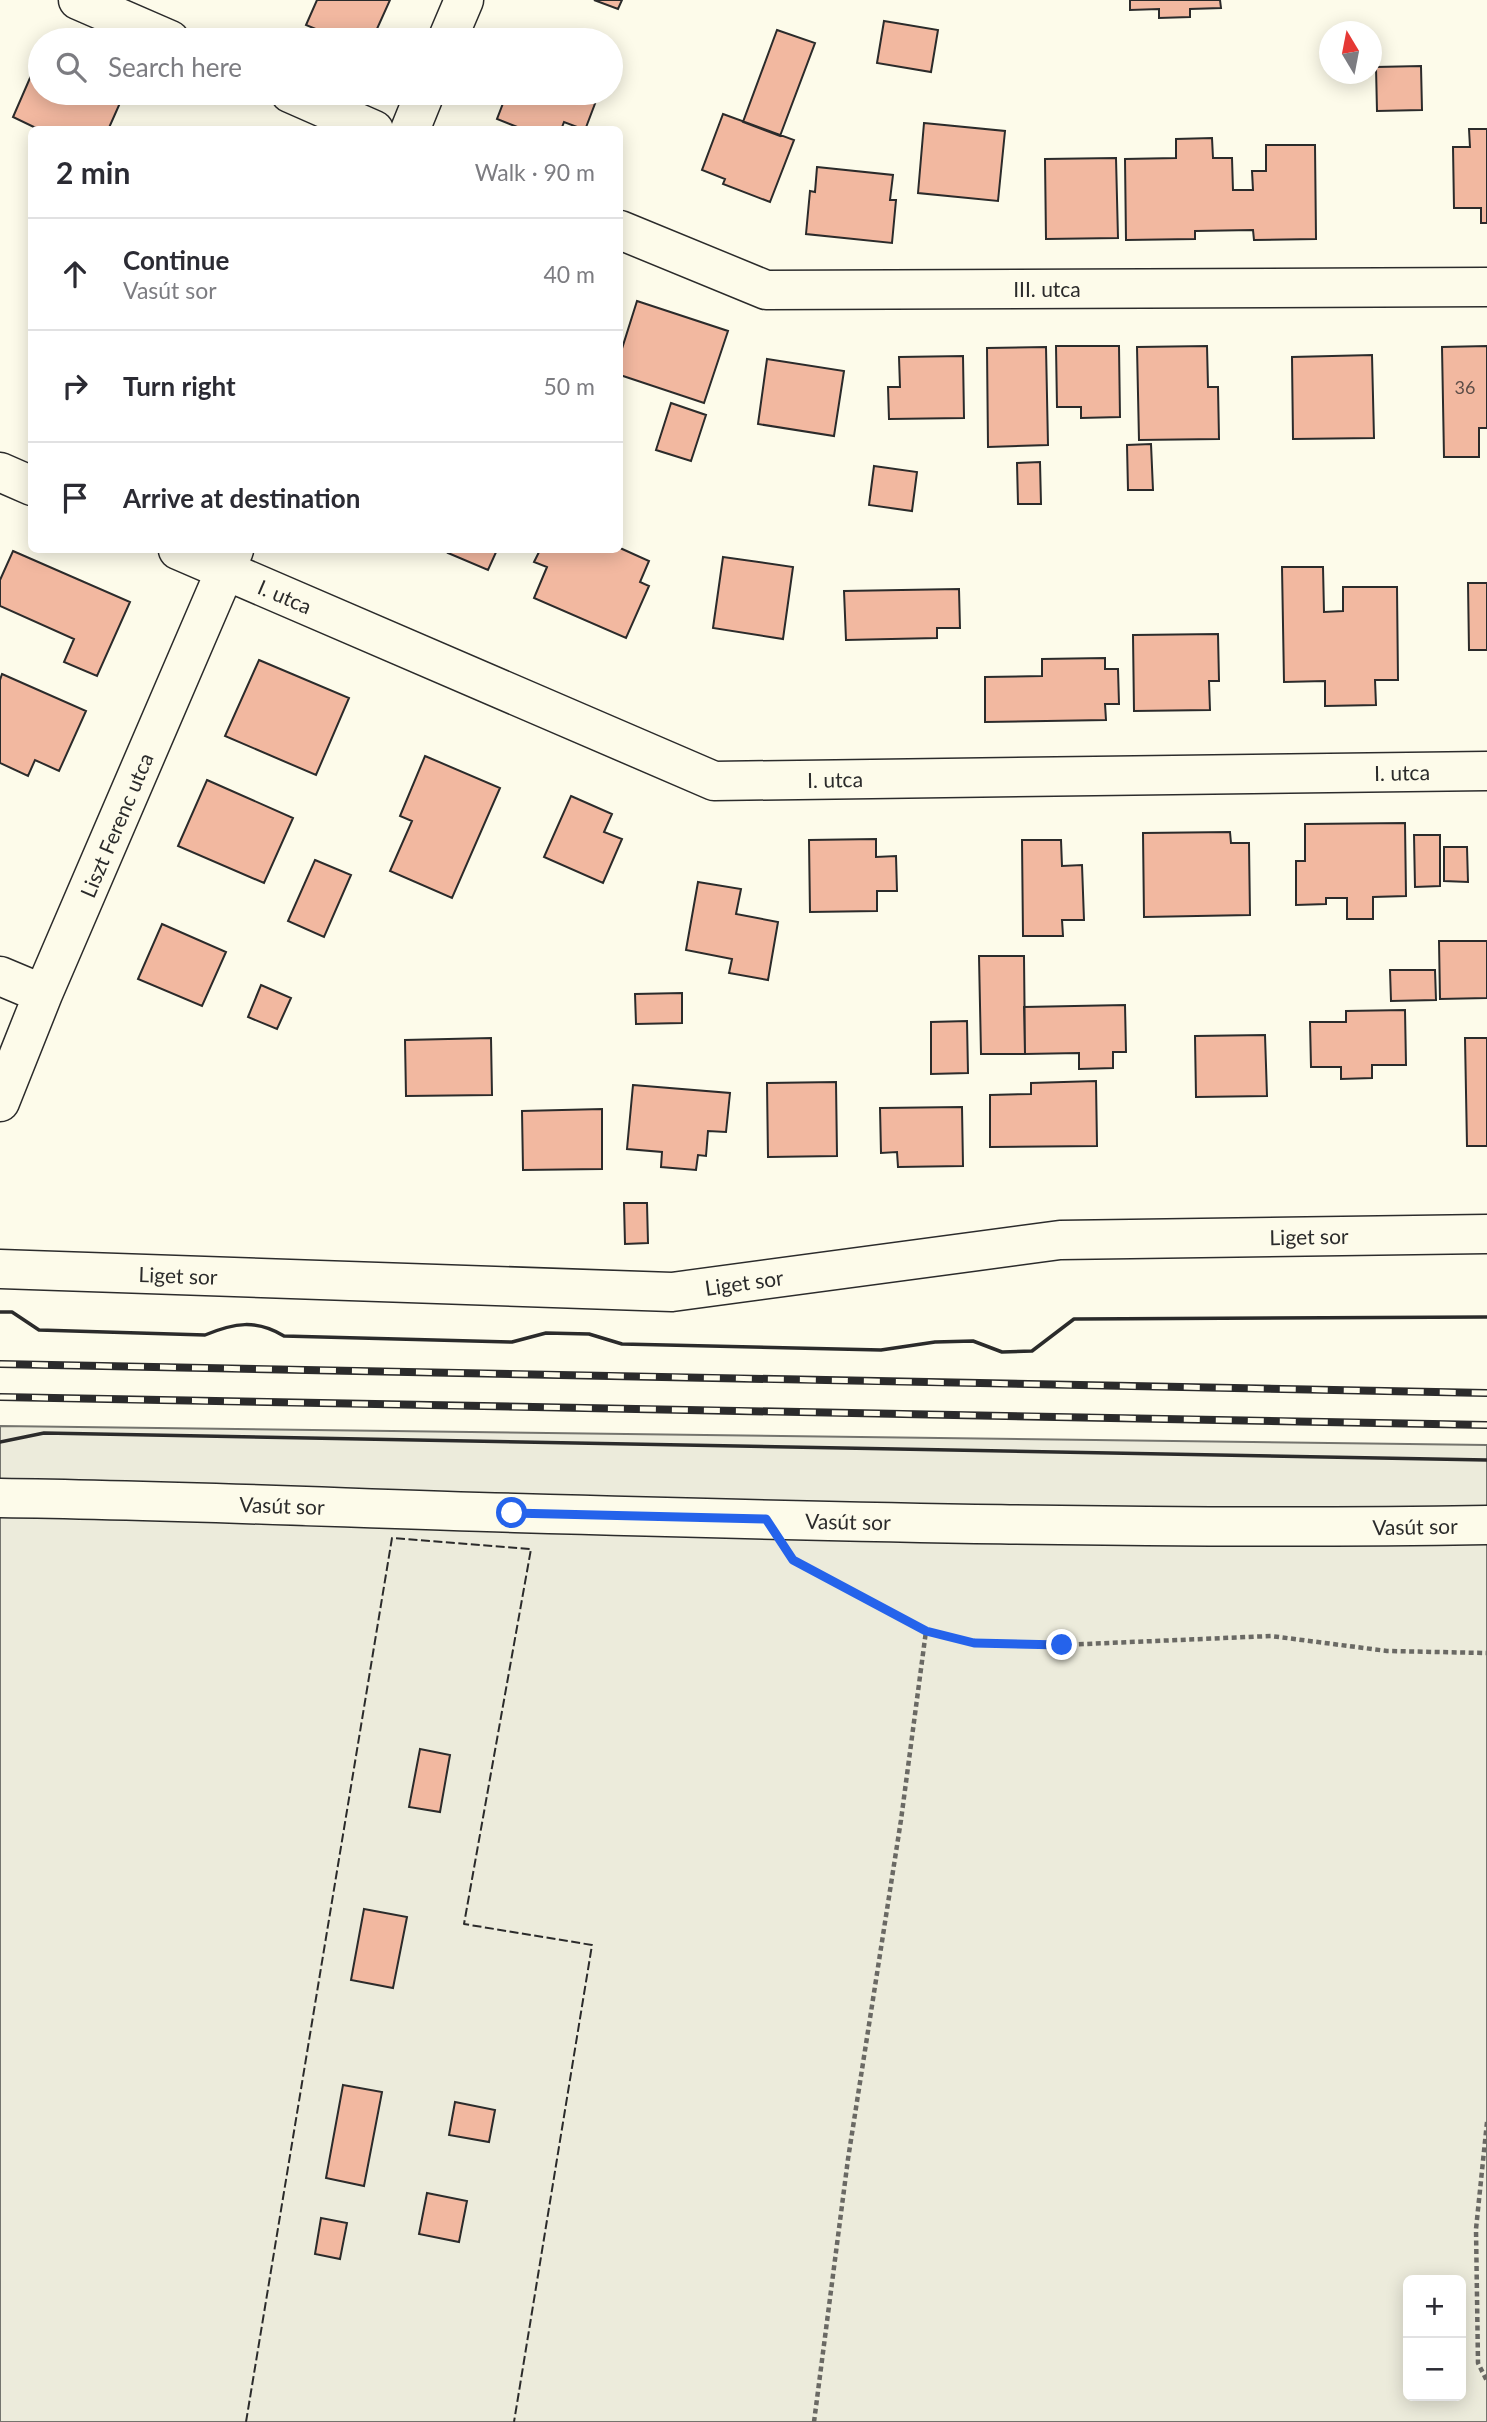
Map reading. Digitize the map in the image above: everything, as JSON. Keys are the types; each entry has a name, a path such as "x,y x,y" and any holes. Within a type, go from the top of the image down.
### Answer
{"street":[{"path":"78,0 142,28"},
{"path":"452,28 464,0"},
{"path":"317,105 365,126"},
{"path":"412,126 420,105"},
{"name":"III. utca","path":"623,231 766,290 1487,287"},
{"path":"0,472 28,484"},
{"name":"I. utca","path":"194,553 230,560 714,780 1487,771"},
{"name":"Liszt Ferenc utca","path":"0,1102 43,994 230,560"},
{"path":"0,976 43,994"},
{"name":"Liget sor","path":"0,1269 672,1292 1060,1240 1487,1234"},
{"name":"Vasút sor","path":"0,1498 766,1519 1292,1528 1487,1525"}],"path":[{"path":"766,1519 793,1560 926,1631 974,1643 1062,1645 1271,1636 1387,1651 1487,1653"},
{"path":"814,2422 848,2158 901,1820 926,1631"},
{"path":"1487,2122 1476,2229 1478,2363 1487,2381"}],"shaded area":[{"path":"0,1426 1487,1445 1487,2422 0,2422"}],"building":[{"path":"317,0 390,0 377,28 313,28 306,25"},
{"path":"594,0 622,0 618,9"},
{"path":"1130,0 1220,0 1221,8 1190,9 1190,17 1159,18 1159,9 1130,10"},
{"path":"884,21 938,30 931,72 877,63"},
{"path":"777,30 815,43 780,136 743,122"},
{"path":"1421,66 1422,110 1377,111 1376,84 1382,84 1382,67"},
{"path":"28,83 28,105 119,105 110,126 32,126 13,117"},
{"path":"502,105 594,105 587,126 574,126 564,122 562,126 515,126 497,119"},
{"path":"723,114 794,140 770,202 723,184 725,179 702,170"},
{"path":"924,123 1005,131 998,201 918,193"},
{"path":"1469,129 1487,129 1487,223 1481,223 1481,208 1454,208 1453,147 1470,147"},
{"path":"1212,138 1213,158 1232,158 1233,190 1253,190 1252,171 1266,171 1266,145 1315,145 1316,239 1254,240 1253,230 1195,231 1195,239 1126,240 1125,159 1176,158 1176,139"},
{"path":"1116,158 1118,238 1046,239 1045,159"},
{"path":"817,167 893,175 890,200 896,200 892,243 806,234 810,191 815,192"},
{"path":"637,301 728,331 704,403 623,376 623,345"},
{"path":"1056,346 1119,346 1120,417 1081,418 1081,407 1057,407"},
{"path":"1207,346 1208,387 1218,387 1219,439 1139,440 1137,347"},
{"path":"1487,346 1487,428 1479,428 1479,457 1444,457 1442,347"},
{"path":"1046,347 1048,445 988,447 987,348"},
{"path":"1372,355 1374,438 1293,439 1292,357"},
{"path":"963,356 964,418 889,419 888,387 900,387 899,357"},
{"path":"767,359 844,371 834,436 758,424"},
{"path":"671,403 706,415 691,461 656,450"},
{"path":"1151,444 1153,490 1128,490 1127,445"},
{"path":"1040,462 1041,504 1018,504 1017,463"},
{"path":"874,466 917,472 912,511 869,505"},
{"path":"623,549 649,561 640,582 649,586 626,638 534,598 547,567 534,562 538,553 623,553"},
{"path":"13,551 130,602 97,676 64,662 74,639 0,606 0,580"},
{"path":"448,553 496,553 488,570"},
{"path":"723,557 793,567 783,639 713,628"},
{"path":"1282,567 1323,567 1324,612 1343,611 1343,587 1397,587 1398,680 1375,680 1376,705 1325,706 1325,681 1284,682"},
{"path":"1468,583 1487,583 1487,650 1469,650"},
{"path":"959,589 960,628 937,628 937,638 846,640 844,591"},
{"path":"1218,634 1219,681 1209,681 1210,710 1134,711 1133,635"},
{"path":"1105,658 1105,669 1118,669 1119,704 1105,704 1106,720 985,722 985,677 1042,676 1042,659"},
{"path":"259,660 349,698 316,775 225,736"},
{"path":"2,674 86,711 59,771 35,760 28,776 0,763"},
{"path":"425,756 500,788 452,898 390,871 412,821 400,816"},
{"path":"207,780 293,818 264,883 178,846"},
{"path":"571,796 612,814 604,832 622,839 603,883 544,857"},
{"path":"1405,823 1406,896 1373,897 1373,919 1347,919 1347,898 1326,898 1326,904 1296,905 1296,861 1305,861 1305,824"},
{"path":"1230,832 1231,843 1249,843 1250,915 1144,917 1143,833"},
{"path":"1414,835 1440,835 1440,886 1415,887"},
{"path":"876,839 876,857 896,856 897,891 877,891 877,911 810,912 809,840"},
{"path":"1022,840 1061,840 1062,866 1082,865 1084,920 1062,920 1063,936 1023,936"},
{"path":"1444,847 1467,847 1468,882 1444,881"},
{"path":"315,860 351,875 324,937 288,921"},
{"path":"698,882 741,889 736,914 778,922 768,980 729,973 732,959 686,950"},
{"path":"162,924 226,952 202,1006 138,979"},
{"path":"1439,941 1487,941 1487,998 1440,999"},
{"path":"979,956 1024,956 1025,1054 981,1054"},
{"path":"1390,970 1435,970 1436,1000 1391,1001"},
{"path":"261,985 291,998 277,1029 248,1017"},
{"path":"682,993 682,1023 636,1024 635,994"},
{"path":"1125,1005 1126,1052 1113,1052 1113,1068 1079,1069 1079,1053 1025,1054 1024,1007"},
{"path":"1405,1010 1406,1065 1372,1065 1372,1078 1341,1079 1341,1067 1311,1067 1310,1022 1346,1022 1346,1011"},
{"path":"967,1021 968,1073 931,1074 931,1022"},
{"path":"1265,1035 1267,1096 1196,1097 1195,1036"},
{"path":"491,1038 492,1095 406,1096 405,1040"},
{"path":"1465,1038 1487,1038 1487,1146 1467,1146"},
{"path":"1096,1081 1097,1146 990,1147 990,1095 1031,1094 1031,1083"},
{"path":"836,1082 837,1156 768,1157 767,1083"},
{"path":"633,1085 730,1093 726,1132 708,1131 706,1156 698,1155 696,1170 661,1167 662,1152 627,1149"},
{"path":"962,1107 963,1166 898,1167 897,1152 881,1153 880,1108"},
{"path":"602,1109 602,1169 523,1170 522,1111"},
{"path":"624,1203 647,1203 648,1243 625,1244"},
{"path":"420,1749 450,1755 440,1812 409,1807"},
{"path":"364,1909 407,1917 393,1988 351,1980"},
{"path":"343,2085 382,2092 364,2186 326,2178"},
{"path":"455,2102 495,2110 489,2142 449,2135"},
{"path":"427,2193 467,2201 459,2242 419,2234"},
{"path":"321,2218 347,2223 340,2259 315,2254"}],"railway":[{"path":"0,1364 1487,1393"},
{"path":"0,1397 1487,1425"}],"fence":[{"path":"246,2422 392,1538 531,1549 464,1924 592,1945 514,2422"}],"wall":[{"path":"0,1312 12,1312 39,1330 205,1335 235,1326 254,1325 284,1336 512,1342 546,1333 589,1334 622,1344 881,1350 935,1342 973,1341 1002,1352 1032,1351 1074,1319 1487,1317"},
{"path":"0,1442 44,1433 1487,1460"}],"route":[{"path":"512,1513 766,1519 793,1560 926,1631 974,1643 1062,1645"}]}
